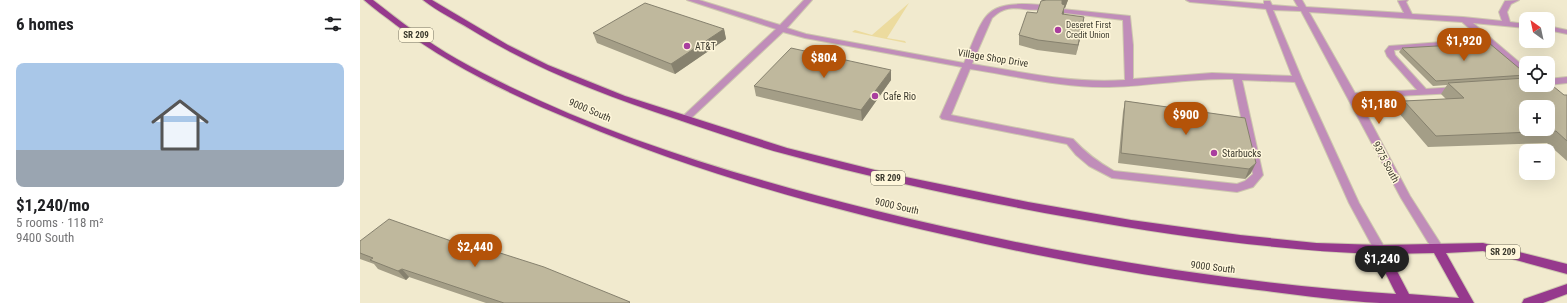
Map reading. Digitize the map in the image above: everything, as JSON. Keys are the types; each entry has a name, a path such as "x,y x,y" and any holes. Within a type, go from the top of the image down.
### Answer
{"main road":[{"name":"9000 South","path":"368,0 393,19 466,67 544,105 657,151 769,187 887,218 1061,255 1180,276 1308,292 1406,302 1460,303"},
{"name":"SR 209","path":"427,0 470,27 545,67 622,98 684,119 829,163 899,180 1028,206 1240,239 1316,247 1380,250 1483,247 1567,269"},
{"path":"1438,249 1468,303"},
{"path":"1380,250 1406,302"},
{"path":"1528,303 1567,289"}],"street":[{"name":"Village Shop Drive","path":"691,0 804,36 968,66 1077,83 1129,83 1212,76 1298,79"},
{"path":"684,119 781,29 808,0"},
{"path":"1190,0 1267,4 1305,10 1463,19 1519,25"},
{"name":"9375 South","path":"1298,0 1305,10 1406,198 1438,249"},
{"path":"1401,0 1409,15"},
{"path":"1507,24 1503,12 1508,4 1515,0"},
{"path":"1267,4 1298,79 1354,203 1380,250"},
{"path":"1041,8 1005,5 993,11 988,17 945,117 1070,141 1080,153 1093,164 1112,174 1237,188 1249,184 1258,175 1237,77"},
{"path":"1065,11 1127,18 1129,83"},
{"path":"1463,19 1519,66"},
{"path":"1555,29 1567,32"},
{"path":"1424,92 1390,56 1389,51 1392,48 1488,41"},
{"path":"1555,81 1567,80"},
{"path":"1351,96 1463,89"}],"shaded area":[{"path":"909,3 887,38 905,41 906,43 852,32 855,30 872,35"}],"building":[{"path":"1062,0 1062,4 1065,5 1062,14 1084,17 1078,45 1038,40 1019,35 1027,12 1037,13 1041,1"},
{"path":"645,3 724,29 671,64 593,33"},
{"path":"1489,43 1519,68 1519,75 1436,81 1402,48"},
{"path":"791,48 891,70 861,110 754,86"},
{"path":"1519,78 1519,92 1555,92 1555,88 1564,95 1567,95 1567,141 1555,131 1555,100 1519,100 1519,133 1436,136 1404,101 1464,98 1448,83"},
{"path":"1125,101 1245,118 1256,163 1249,169 1121,153"},
{"path":"389,219 471,248 475,245 544,267 630,302 504,303 402,269 398,271 370,260 373,258 360,253 360,241"}],"place":[{"name":"Deseret First Credit Union","path":"1058,30"},
{"name":"AT&T","path":"687,46"},
{"name":"Cafe Rio","path":"875,96"},
{"name":"Starbucks","path":"1214,153"}]}
